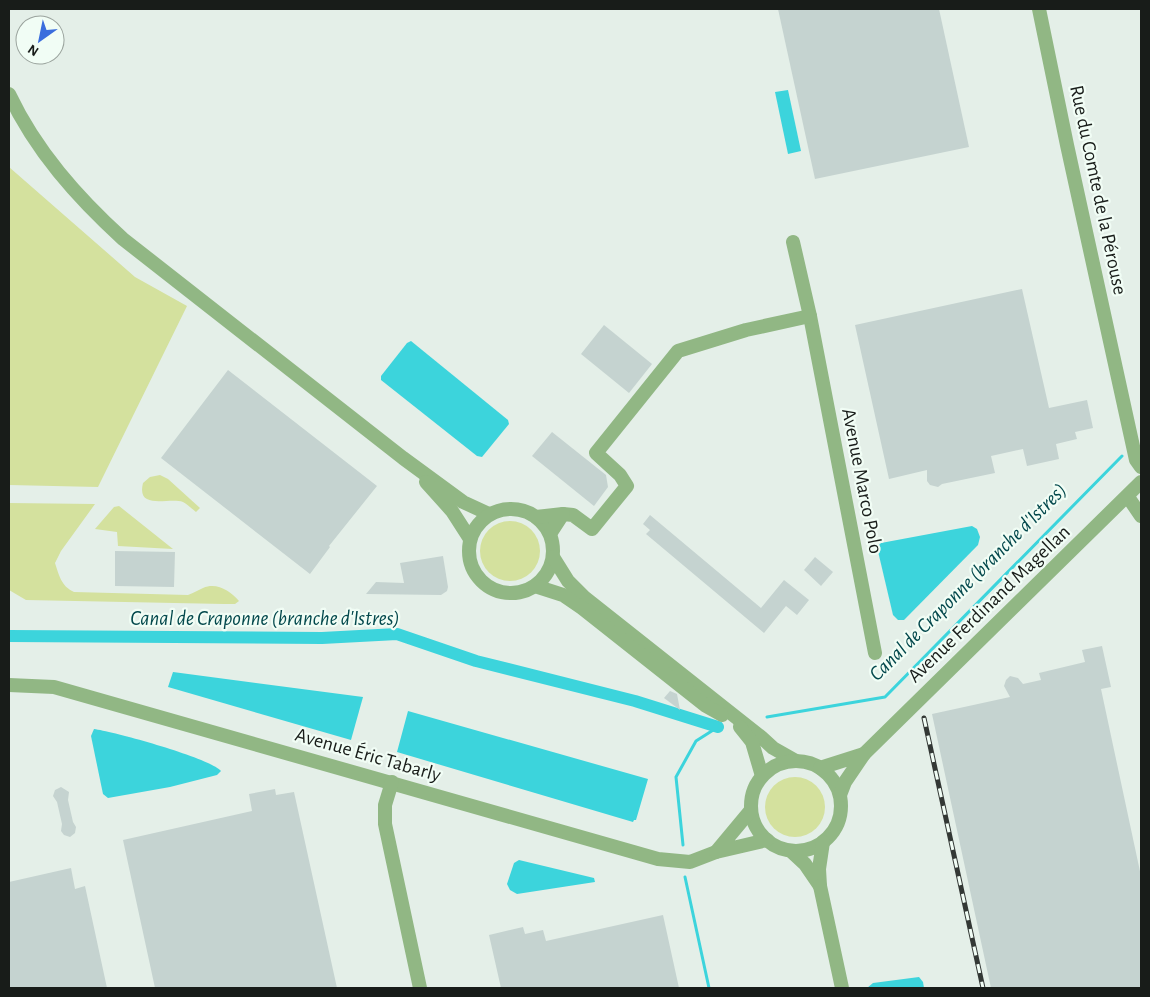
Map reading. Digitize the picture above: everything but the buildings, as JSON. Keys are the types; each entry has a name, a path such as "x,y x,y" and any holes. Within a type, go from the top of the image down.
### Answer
{"street":[{"name":"Rue du Comte de la Pérouse","path":"1039,9 1136,460 1141,467"},
{"path":"9,94 49,161 95,213 123,239 403,458 463,502 489,514"},
{"name":"Avenue Marco Polo","path":"793,242 810,316 875,653"},
{"path":"536,517 572,515 592,530 627,486 620,475 596,454 678,351 746,330 810,316"},
{"path":"403,458 452,511 470,539"},
{"name":"Avenue Ferdinand Magellan","path":"840,795 845,782 864,754 1128,497 1141,482"},
{"path":"1128,497 1141,516"},
{"path":"501,510 525,511 536,517 544,524 550,534 553,545 553,557 550,568 535,586 527,591 509,594 490,588 474,574 470,563 468,551 474,529 489,514 501,510"},
{"path":"550,534 563,514"},
{"path":"553,557 568,581 584,597 773,748 796,761 820,768 829,775 840,795 839,821 833,833 824,842 802,851 791,851 778,847 767,840 759,832 751,810 753,792 762,776 777,766 796,761"},
{"path":"535,586 563,595 582,608 706,706 742,728 752,742 762,776"},
{"name":"Avenue Éric Tabarly","path":"9,685 54,687 658,859 690,862 716,852 767,840"},
{"name":"Avenue Ferdinand Magellan","path":"820,768 864,754"},
{"path":"392,782 385,805 384,824 420,988"},
{"name":"Avenue Éric Tabarly","path":"716,852 751,810"},
{"path":"824,842 819,869 820,886 842,988"},
{"path":"791,851 805,864 820,886"}],"green space":[{"path":"9,167 135,277 187,306 98,487 9,485"},
{"path":"160,475 168,479 200,508 196,512 183,502 155,501 144,497 142,492 143,483 150,477"},
{"path":"9,503 95,504 61,551 55,563 63,583 74,592 188,595 208,586 213,586 227,591 239,601 235,604 224,604 26,600 9,590"},
{"path":"119,506 173,549 118,546 117,532 95,529 114,507"},
{"path":"504,521 516,521 532,529 538,539 540,551 538,563 532,573 516,581 504,581 488,573 480,557 480,545 488,529"},
{"path":"789,777 801,777 817,785 823,795 825,807 823,819 817,829 801,837 789,837 773,829 765,813 765,801 773,785"}],"water":[{"path":"788,90 801,151 788,154 775,92"},
{"path":"411,341 508,420 509,424 482,457 477,456 381,380 381,376 407,343"},
{"path":"972,526 977,529 980,537 978,545 904,620 898,620 893,615 877,547 881,543"},
{"path":"173,672 363,697 351,740 168,687"},
{"path":"408,711 648,779 636,820 633,822 397,752"},
{"path":"94,729 141,740 182,753 199,759 221,771 217,775 170,787 108,798 103,794 91,736"},
{"path":"519,860 594,878 595,882 517,894 510,890 507,884 514,863"},
{"path":"919,977 923,982 924,988 867,988 873,983"}],"waterway":[{"name":"Canal de Craponne (branche d'Istres)","path":"767,717 885,697 1122,456"},
{"name":"Canal de Craponne (branche d'Istres)","path":"9,636 322,638 397,634 476,661 635,701 718,727"},
{"path":"683,845 676,777 696,741 718,727"},
{"path":"685,877 709,988"}],"railway":[{"path":"924,718 983,988"}]}
